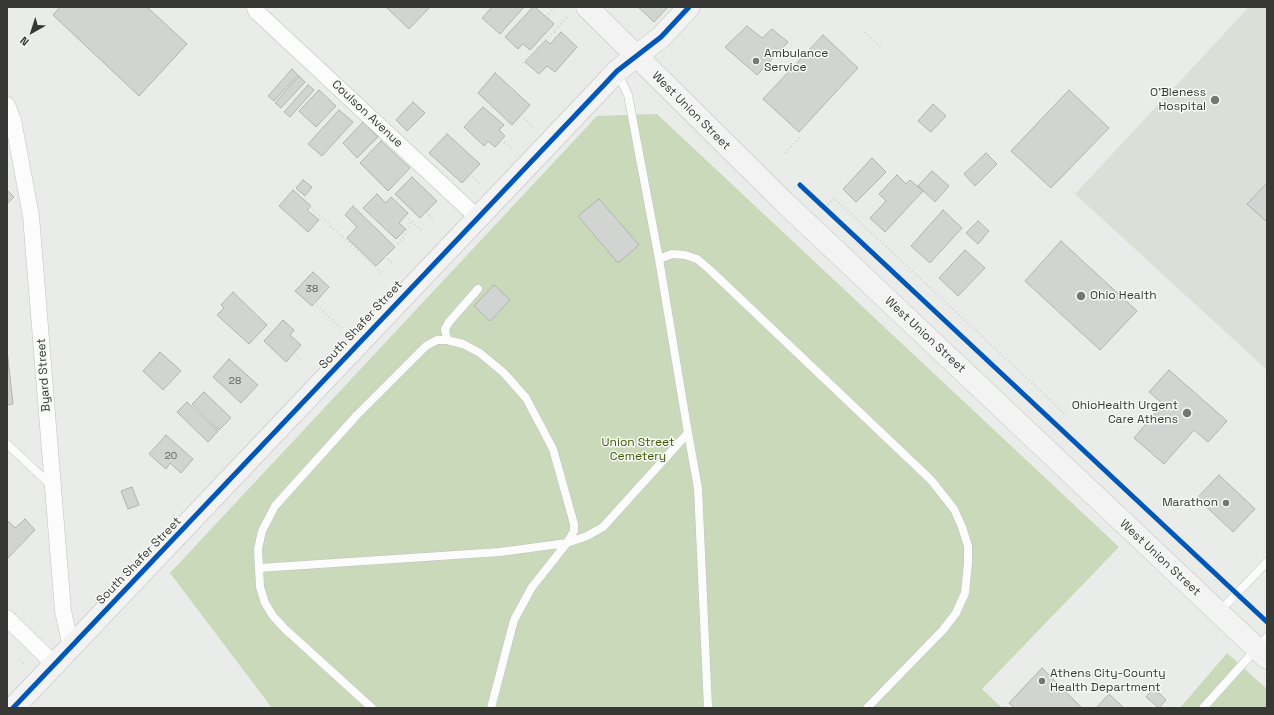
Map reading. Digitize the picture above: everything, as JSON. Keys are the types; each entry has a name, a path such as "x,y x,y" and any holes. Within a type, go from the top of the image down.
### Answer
{"street":[{"name":"West Union Street","path":"587,7 784,202 1218,612 1264,648"},
{"name":"South Shafer Street","path":"13,708 617,71 661,37 689,7"},
{"name":"Coulson Avenue","path":"256,9 477,217"},
{"name":"Byard Street","path":"7,107 17,140 31,216 62,611 70,647"},
{"path":"7,618 54,664"}],"lane":[{"path":"617,71 628,95 659,259 698,488 708,708"},
{"path":"659,259 672,254 685,255 697,259 709,269 931,480 954,509 968,546 965,592 956,612 943,630 867,708"},
{"path":"447,340 445,329 449,322 478,289"},
{"path":"372,708 285,629 273,616 265,602 260,587 258,549 262,531 275,506 357,414 426,346 437,340 447,340 463,344 480,353 504,373 526,398 553,449 571,508 574,527 567,543 532,587 514,620 491,708"},
{"path":"259,568 500,552 567,543 587,536 603,527 688,433"},
{"path":"7,444 53,487"},
{"path":"1218,612 1267,562"},
{"path":"1203,708 1264,648"}],"path":[{"path":"546,17 555,7"},
{"path":"523,63 567,17"},
{"path":"554,31 556,37"},
{"path":"866,32 882,48"},
{"path":"521,115 535,129"},
{"path":"785,153 801,136"},
{"path":"501,140 514,151"},
{"path":"470,174 482,185"},
{"path":"825,208 834,198 1065,414"},
{"path":"617,220 638,202"},
{"path":"820,204 830,214"},
{"path":"310,207 382,274"},
{"path":"426,212 434,220"},
{"path":"406,216 423,232"},
{"path":"398,244 406,233 411,221"},
{"path":"385,256 393,264"},
{"path":"314,303 340,328"},
{"path":"294,353 302,360"},
{"path":"20,660 26,666"}],"shaded area":[{"name":"O’Bleness Hospital","path":"1249,7 1267,7 1267,370 1075,194"}],"green space":[{"name":"Union Street Cemetery","path":"657,114 1119,547 982,689 1002,708 272,708 170,573 597,116"},
{"path":"1227,653 1267,689 1267,708 1180,708"}],"building":[{"path":"60,7 147,7 187,44 139,96 53,15"},
{"path":"386,7 430,7 409,29"},
{"path":"492,7 524,7 500,34 482,18"},
{"path":"533,7 535,7 554,24 530,50 523,44 518,49 505,37"},
{"path":"638,7 668,7 654,22"},
{"name":"Ambulance Service","path":"747,26 762,38 772,29 788,42 757,75 725,47"},
{"path":"561,32 577,47 555,72 547,66 539,74 525,62 546,40 550,44"},
{"path":"823,35 858,68 799,132 763,99"},
{"path":"292,69 298,75 274,101 268,96"},
{"path":"495,73 530,105 512,125 478,93"},
{"path":"299,76 305,82 281,108 275,103"},
{"path":"308,85 314,90 290,117 284,112"},
{"path":"319,90 336,106 316,127 299,111"},
{"path":"1069,90 1109,128 1051,188 1011,151"},
{"path":"413,102 425,113 407,131 396,120"},
{"path":"933,104 946,116 931,132 918,121"},
{"path":"483,107 504,125 499,130 505,136 495,147 488,141 484,146 464,127"},
{"path":"339,110 353,122 322,156 308,144"},
{"path":"363,122 378,137 357,158 343,143"},
{"path":"447,134 480,164 462,183 429,153"},
{"path":"381,141 410,168 388,191 360,163"},
{"path":"986,153 997,164 975,186 964,174"},
{"path":"872,158 886,172 856,202 843,189"},
{"path":"932,171 949,186 935,202 918,186"},
{"path":"897,175 906,184 910,180 923,191 885,232 870,218 886,201 879,194"},
{"path":"412,177 437,201 420,218 395,194"},
{"path":"303,180 312,187 305,196 296,188"},
{"path":"1267,183 1267,222 1247,204"},
{"path":"7,190 14,197 7,204"},
{"path":"293,190 311,206 307,210 319,220 308,232 279,206"},
{"path":"377,194 386,203 391,197 408,213 399,223 406,229 396,239 363,208"},
{"path":"599,199 639,245 618,263 578,216"},
{"path":"353,206 395,247 376,266 347,238 357,227 345,215"},
{"path":"943,210 962,228 930,263 911,246"},
{"path":"978,221 989,231 978,244 966,233"},
{"name":"Ohio Health","path":"1061,241 1137,311 1100,350 1025,281"},
{"path":"965,250 985,268 958,296 939,278"},
{"path":"313,272 329,287 312,306 295,291"},
{"path":"494,285 510,300 490,321 474,306"},
{"path":"233,292 267,325 249,344 217,315 224,308 221,305"},
{"path":"283,320 294,330 290,335 301,345 286,362 264,341"},
{"path":"7,350 13,404 7,405"},
{"path":"160,352 181,371 163,390 143,371"},
{"path":"229,359 258,385 241,403 213,377"},
{"name":"OhioHealth Urgent Care Athens","path":"1169,370 1227,421 1208,442 1194,430 1164,464 1134,438 1163,404 1149,392"},
{"path":"204,392 231,418 219,430 192,404"},
{"path":"187,402 218,431 208,442 177,412"},
{"path":"166,435 193,459 181,473 170,463 166,469 149,454"},
{"name":"Marathon","path":"1219,475 1255,509 1233,532 1197,498"},
{"path":"132,487 139,505 128,509 121,491"},
{"path":"25,519 35,530 7,559 7,520 15,528"},
{"name":"Athens City-County Health Department","path":"1042,668 1082,708 1014,708 1009,703"},
{"path":"1154,688 1166,700 1159,708 1146,697"},
{"name":"Athens City-County Health Department","path":"1109,694 1124,708 1096,708"}],"cycle path":[{"path":"13,708 617,71 661,37 689,7"},
{"path":"800,185 1267,622"}],"place":[{"name":"Ambulance Service","path":"756,61"},
{"name":"O’Bleness Hospital","path":"1215,100"},
{"name":"Ohio Health","path":"1081,296"},
{"name":"OhioHealth Urgent Care Athens","path":"1187,413"},
{"name":"Marathon","path":"1226,503"},
{"name":"Athens City-County Health Department","path":"1042,681"}]}
